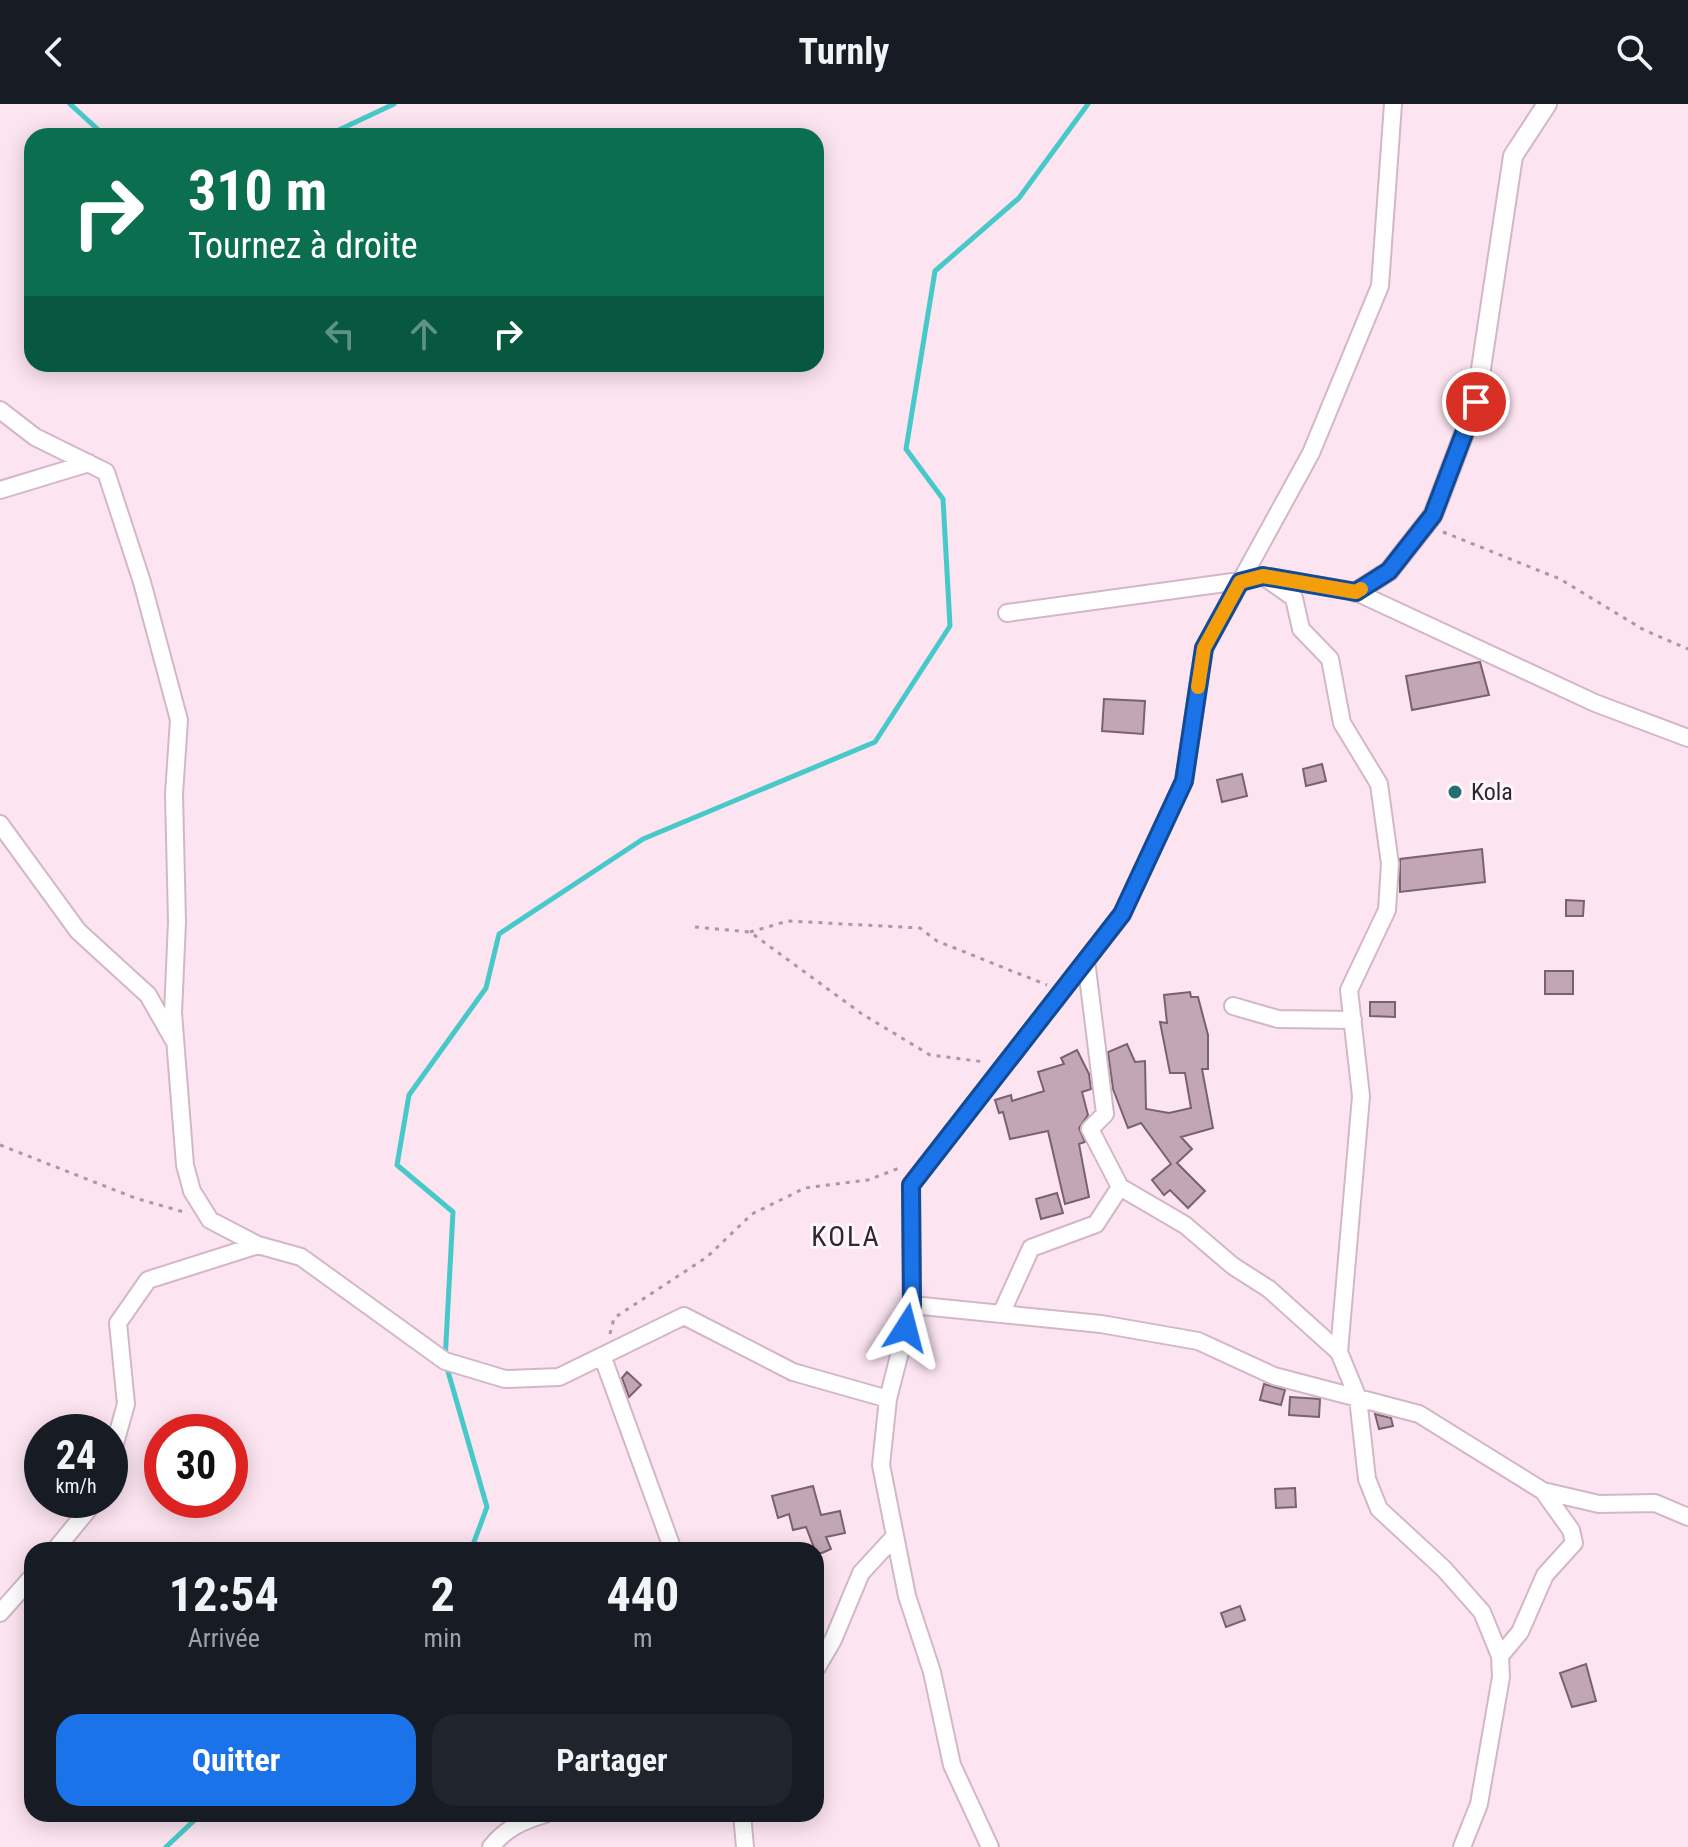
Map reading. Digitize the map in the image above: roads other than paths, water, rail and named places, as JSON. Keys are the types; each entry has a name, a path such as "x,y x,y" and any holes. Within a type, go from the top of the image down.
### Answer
{"street":[{"path":"990,1847 952,1765 932,1672 907,1596 881,1465 888,1399 912,1305 911,1185 1122,914 1184,781 1204,648 1311,453 1380,286 1393,104"},
{"path":"1356,592 1389,571 1433,515 1476,402 1513,156 1547,104"},
{"path":"0,410 35,437 106,472 142,582 179,720 174,794 176,1043 185,1165 192,1191 210,1220 258,1245 301,1257 445,1361 505,1379 559,1377 684,1316 793,1372 888,1399"},
{"path":"0,490 89,463"},
{"path":"1263,576 1294,598 1301,629 1330,659 1342,723 1379,784 1390,864 1387,910 1349,990 1361,1096 1339,1352"},
{"path":"1007,613 1240,582 1263,576 1356,592 1582,697 1688,738"},
{"path":"0,824 78,931 148,995 176,1043"},
{"path":"1086,960 1105,1114 1090,1129 1120,1187 1185,1225 1233,1266 1269,1289 1339,1352 1358,1398 1367,1479 1379,1509 1444,1569 1482,1612 1500,1656 1501,1677 1479,1804 1462,1847"},
{"path":"1233,1006 1278,1019 1353,1020"},
{"path":"1001,1314 1031,1248 1096,1224 1120,1187"},
{"path":"123,1414 126,1404 118,1323 148,1280 258,1245"},
{"path":"912,1305 1101,1324 1198,1341 1274,1376 1419,1414 1543,1491 1599,1504 1655,1503 1688,1517"},
{"path":"603,1358 670,1542"},
{"path":"1500,1656 1520,1632 1545,1575 1574,1543 1571,1530 1543,1491"},
{"path":"62,1542 81,1518"},
{"path":"824,1655 861,1573 895,1536"},
{"path":"0,1613 24,1586"},
{"path":"491,1847 502,1833 521,1822"},
{"path":"743,1822 745,1847"}],"waterway":[{"path":"70,104 96,128"},
{"path":"343,128 394,104"},
{"path":"474,1542 487,1507 445,1361 453,1212 397,1165 409,1095 486,988 499,934 643,839 875,742 950,626 943,499 906,449 935,271 1019,198 1088,104"},
{"path":"166,1847 193,1822"}],"place":[{"name":"Kola","path":"1455,792"}],"district":[{"name":"KOLA","path":"846,1236"}]}
